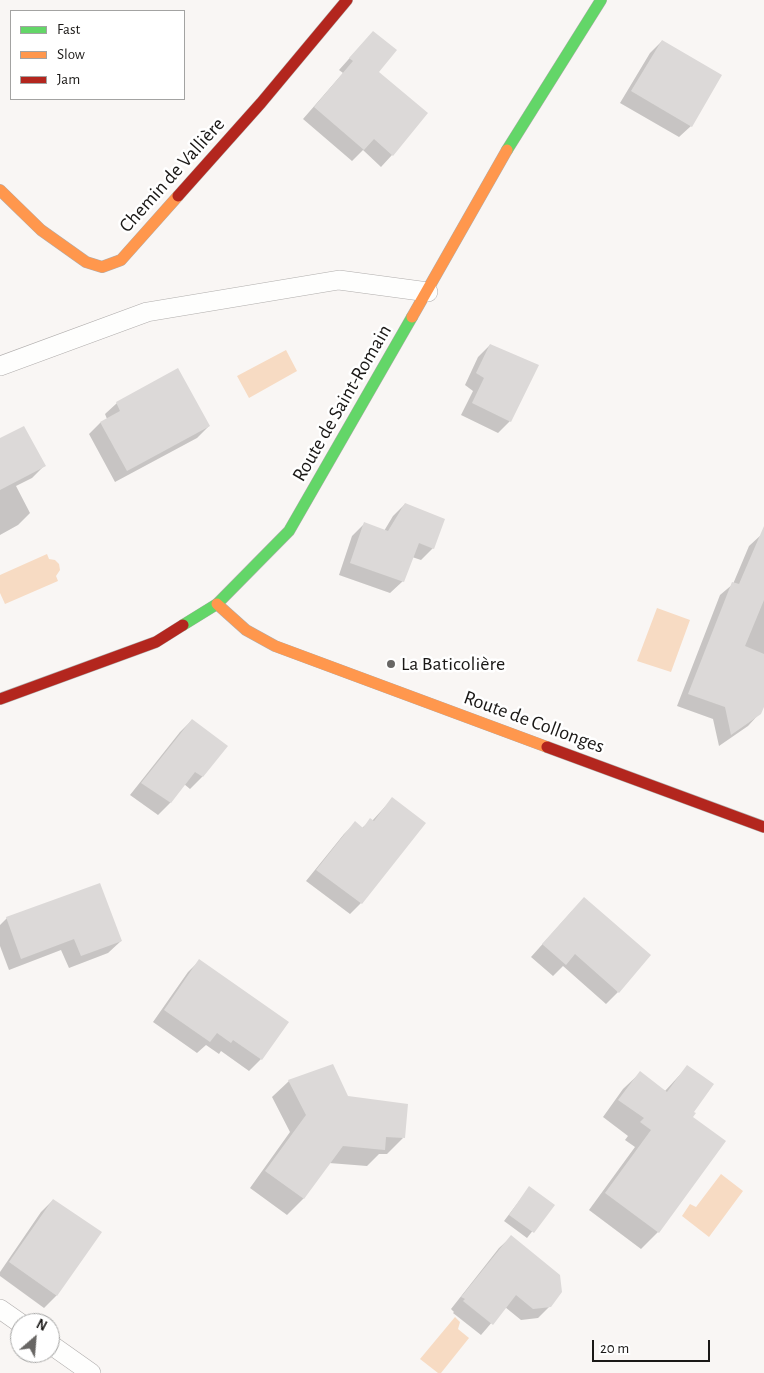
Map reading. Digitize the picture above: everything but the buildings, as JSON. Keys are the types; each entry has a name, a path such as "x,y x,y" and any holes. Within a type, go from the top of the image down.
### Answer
{"street":[{"name":"Chemin de Vallière","path":"0,190 41,230 86,262 102,267 122,260 261,103 348,0"},
{"name":"Route de Saint-Romain","path":"0,699 156,642 217,604 289,532 518,132 601,0"},
{"name":"Route de Collonges","path":"217,604 246,630 275,646 764,827"}],"lane":[{"path":"0,366 148,312 338,280 428,292"},
{"path":"60,1351 90,1373"}],"shaded area":[{"path":"286,350 297,371 249,398 237,376"},
{"path":"47,554 49,559 55,560 59,564 60,570 56,576 58,581 5,604 0,593 0,575"},
{"path":"657,608 690,620 671,672 637,661"},
{"path":"721,1174 743,1191 709,1237 682,1216 690,1204 696,1207"},
{"path":"455,1317 460,1322 458,1329 469,1338 441,1373 438,1373 420,1359"}],"traffic: fast":[{"path":"507,150 601,0"},
{"path":"183,625 217,604 289,531 412,317"}],"traffic: slow":[{"path":"412,317 507,150"},
{"path":"0,190 41,230 86,262 102,267 121,260 178,196"},
{"path":"217,604 246,630 275,646 547,747"}],"traffic: jam":[{"path":"178,196 261,103 347,0"},
{"path":"0,699 156,642 183,625"},
{"path":"547,747 764,827"}],"place":[{"name":"La Baticolière","path":"391,664"}]}
